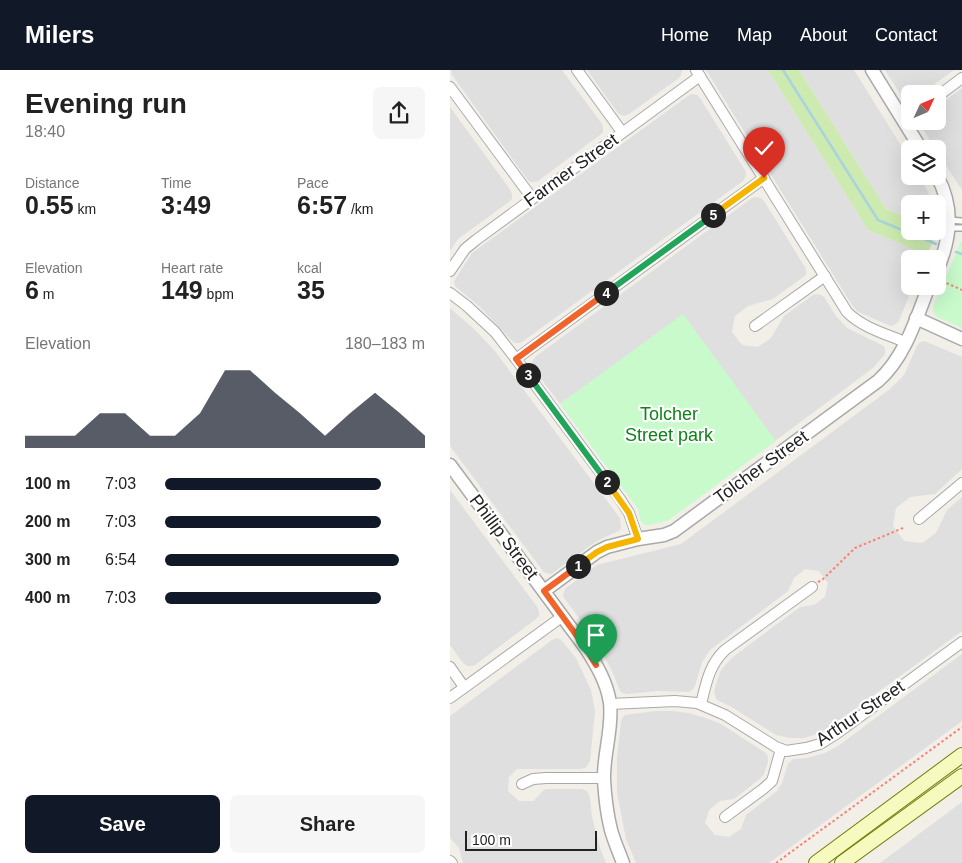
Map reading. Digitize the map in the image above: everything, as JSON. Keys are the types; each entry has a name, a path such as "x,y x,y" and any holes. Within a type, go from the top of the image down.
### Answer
{"main road":[{"path":"816,863 962,755"},
{"path":"842,863 962,776"}],"street":[{"path":"577,70 622,132"},
{"path":"872,70 901,110"},
{"path":"698,73 840,302 854,319 905,342"},
{"name":"Farmer Street","path":"450,271 465,249 698,73"},
{"path":"946,90 962,78"},
{"path":"450,87 532,198"},
{"path":"516,359 764,178"},
{"path":"941,185 953,225 944,250"},
{"path":"755,326 825,276"},
{"path":"450,293 495,332 516,359 620,499 629,513 638,539"},
{"name":"Tolcher Street","path":"544,591 597,552 607,547 664,535 674,531 886,374 905,342 925,295"},
{"path":"916,318 962,339"},
{"name":"Phillip Street","path":"450,465 585,647 606,687 610,704 610,716 604,778 610,825 622,863"},
{"path":"919,519 962,483"},
{"path":"701,704 708,676 718,657 812,586"},
{"path":"450,698 563,616"},
{"name":"Arthur Street","path":"781,749 786,751 820,744 962,642"},
{"path":"450,667 464,687"},
{"path":"610,704 675,701 701,704 725,714 781,749 772,781 726,817"},
{"path":"522,784 546,778 604,778"}],"lane":[{"path":"953,225 962,221"}],"path":[{"path":"946,283 962,290"},
{"path":"812,586 822,580 855,548 903,528"},
{"path":"776,863 962,727"}],"shaded area":[{"path":"451,70 562,70 602,124 603,132 538,181 530,182 452,75"},
{"path":"587,70 682,71 679,78 625,116 618,113"},
{"path":"706,70 768,70 868,230 915,250 901,250 901,295 909,295 896,324 888,325 857,311"},
{"path":"799,70 854,70 901,146 901,185 924,185 929,194 901,195 901,215 886,209"},
{"path":"885,70 954,70 933,85 901,85 901,95"},
{"path":"962,88 962,190 946,165 946,140 930,140 924,130 946,130 946,100"},
{"path":"692,94 700,98 745,170 746,174 743,181 522,342 515,343 480,307 455,286 456,278 472,253"},
{"path":"450,107 511,191 512,199 458,239 450,251"},
{"path":"756,197 764,201 805,267 806,275 773,299 748,306 735,316 732,332 742,345 758,347 771,338 784,316 813,295 821,295 847,328 884,346 885,354 873,368 775,441 683,315 560,404 533,368 532,362 535,357 752,198"},
{"path":"450,308 494,350 620,518 621,528 619,531 591,545 551,574 543,571 450,446"},
{"path":"923,341 962,357 962,469 935,494 910,497 896,508 893,526 904,541 922,543 936,533 947,510 962,497 962,631 818,734 804,738 776,735 716,699 714,691 720,672 733,657 800,607 814,605 825,597 828,583 819,571 805,569 794,578 788,591 710,650 702,662 695,686 689,692 658,691 628,694 620,691 598,644 563,596 566,588 597,565 681,544 890,389 904,375 917,346"},
{"path":"450,490 538,608 539,612 539,616 536,619 475,665 471,666 463,663 450,645"},
{"path":"556,638 560,639 576,658 591,690 595,711 590,761 585,768 581,769 517,769 509,777 508,791 519,801 533,801 545,789 585,790 590,797 592,817 606,863 463,863 459,848 450,838 450,716"},
{"path":"962,654 962,721 769,863 636,863 626,839 617,793 617,757 621,722 625,715 655,711 689,713 721,724 766,753 768,762 761,778 734,799 720,801 709,810 705,823 715,835 729,837 741,829 746,815 777,791 782,783 788,764 793,759 807,758 825,753 838,746"},
{"path":"962,802 962,863 880,863"}],"green space":[{"path":"768,70 799,70 886,209 901,215 901,240 933,240 929,250 915,250 868,230"},
{"path":"962,241 962,328 934,314 933,307 938,295 946,295 946,276"},
{"name":"Tolcher Street park","path":"683,314 776,441 669,520 644,525 640,519 638,509 560,404"}],"waterway":[{"path":"783,70 878,220 936,244"},
{"path":"956,252 962,254"}],"route":[{"path":"596,665 544,591 597,552 607,547 638,539 637,534 629,513 620,499 516,359 764,178"}]}
